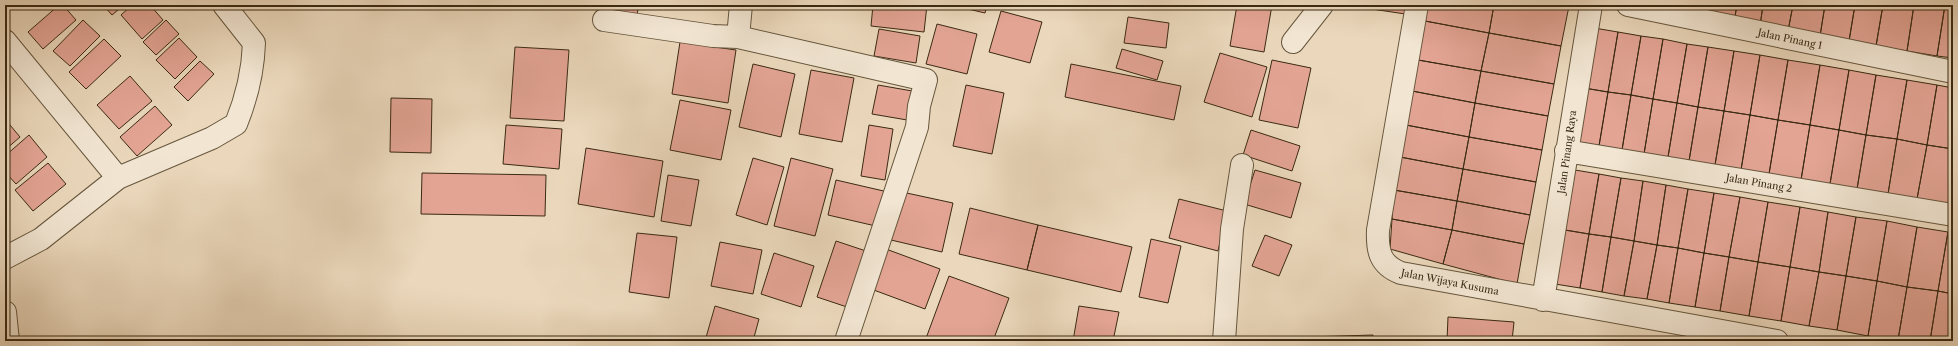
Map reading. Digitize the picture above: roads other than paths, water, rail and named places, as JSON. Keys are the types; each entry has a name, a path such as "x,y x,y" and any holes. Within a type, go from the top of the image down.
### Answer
{"street":[{"path":"5,258 41,239 118,178 212,138 236,124 249,86 253,66 254,43 224,5"},
{"path":"738,37 741,5"},
{"path":"1293,42 1322,5"},
{"name":"Jalan Wijaya Kusuma","path":"1416,5 1378,230 1377,246 1381,257 1393,270 1401,273 1543,300 1777,341"},
{"name":"Jalan Pinang Raya","path":"1543,300 1557,220 1566,150 1591,5"},
{"name":"Jalan Pinang 1","path":"1628,5 1953,72"},
{"path":"604,20 713,36 738,37 926,80 919,106 917,127 846,341"},
{"path":"5,41 118,178"},
{"name":"Jalan Pinang 2","path":"1566,150 1953,215"},
{"path":"1224,341 1232,229 1242,165"},
{"path":"5,312 8,341"}]}
